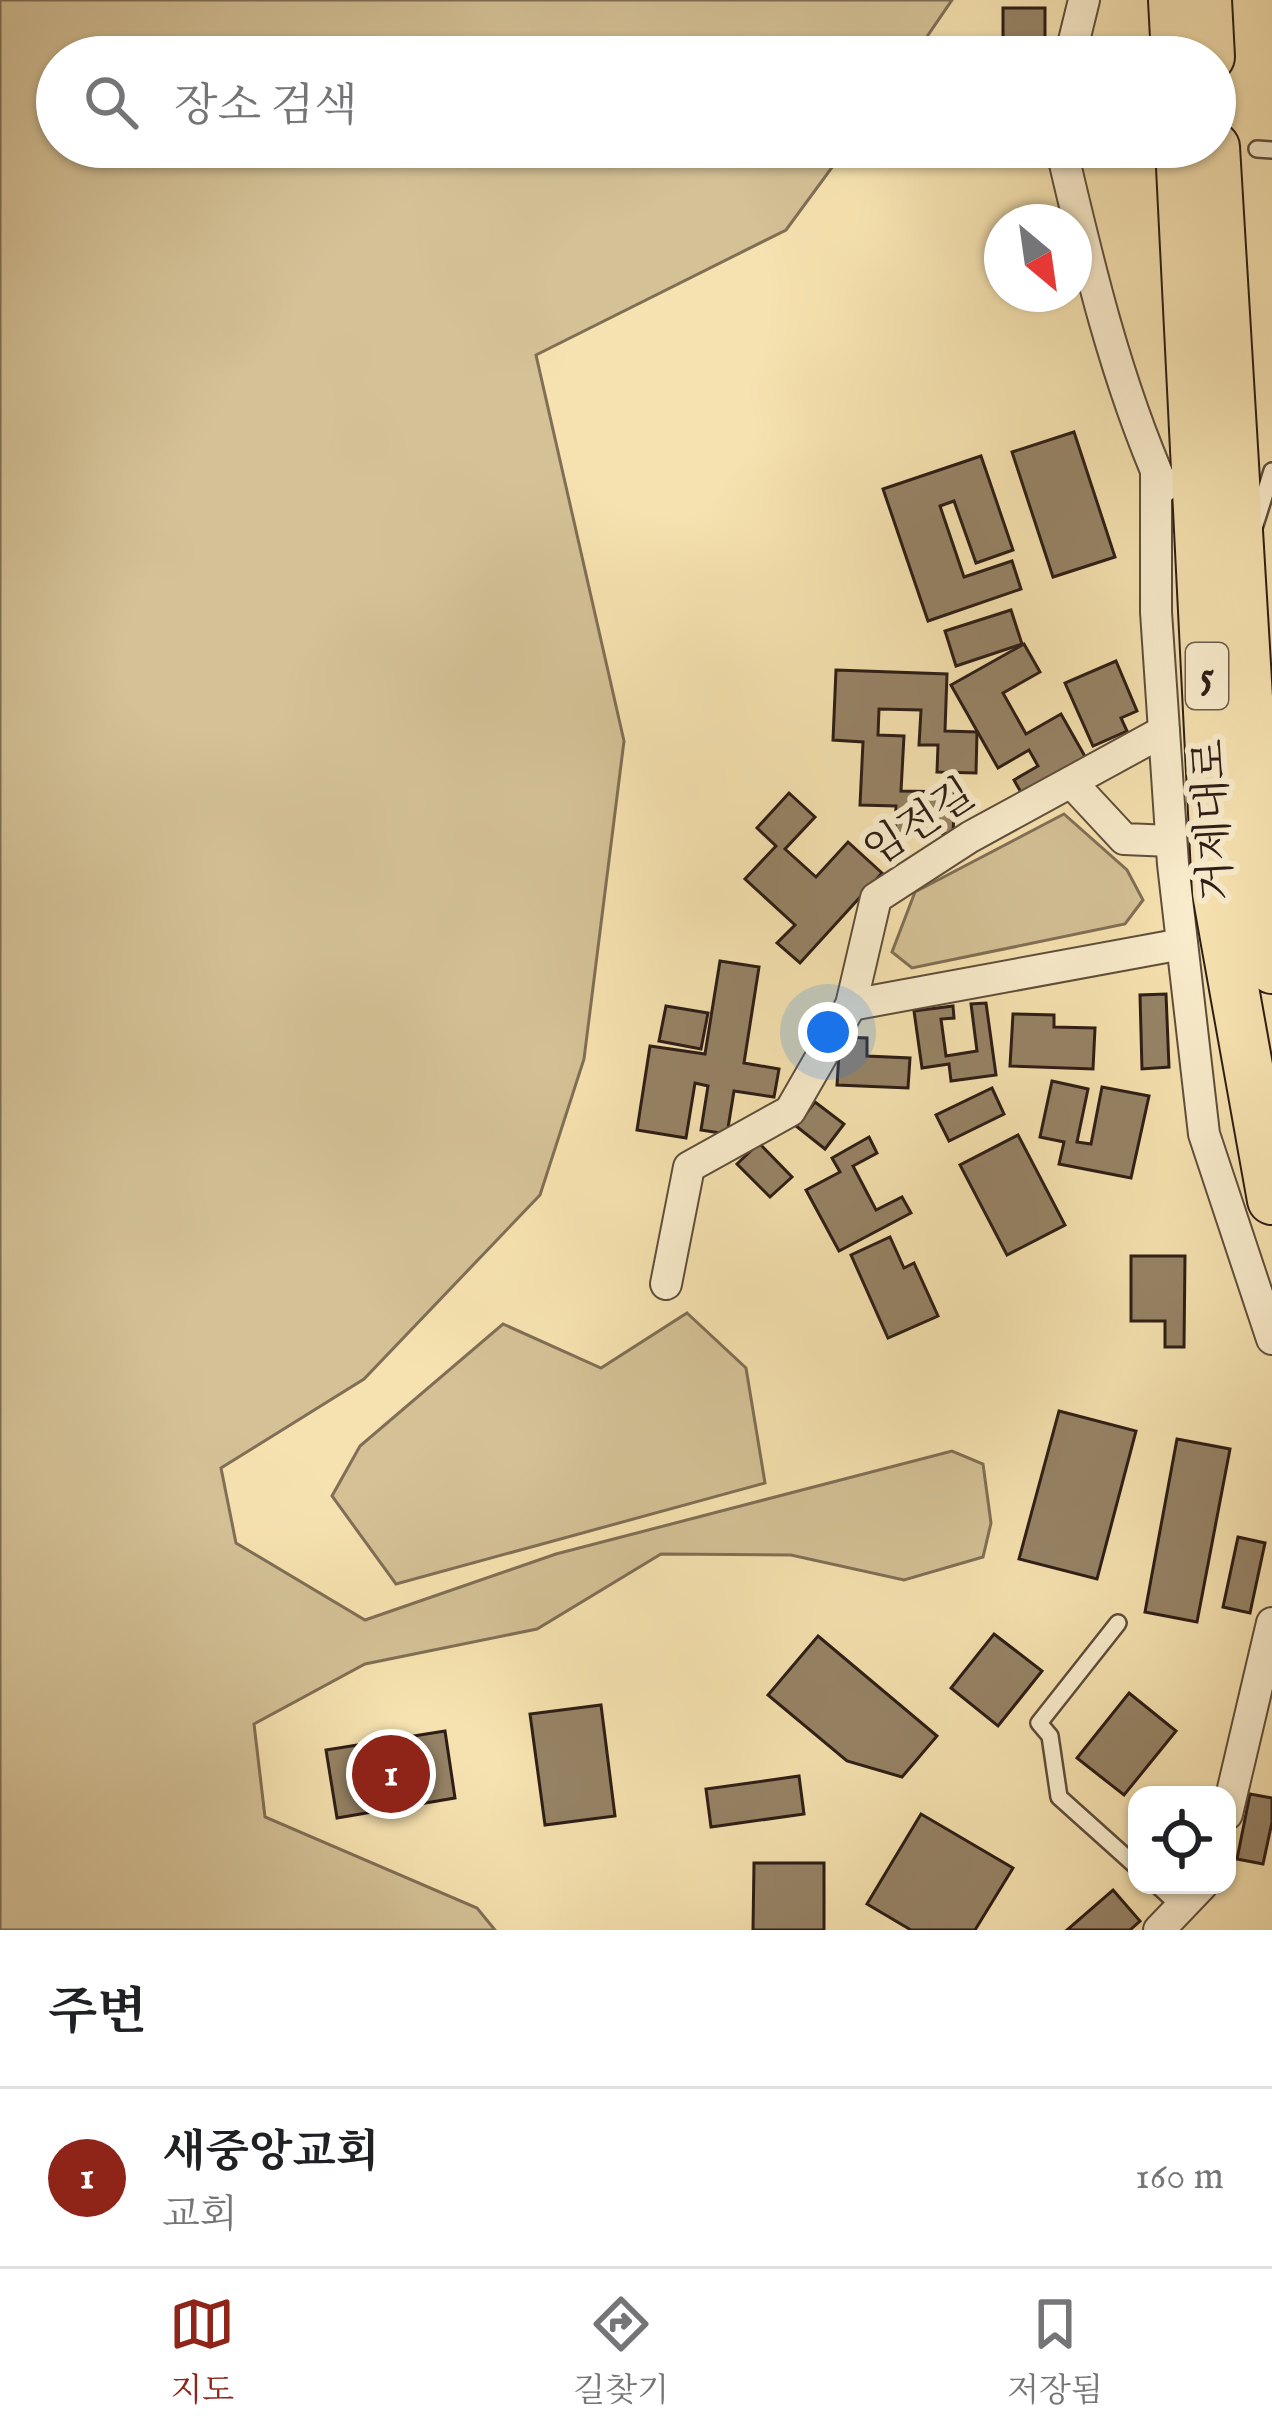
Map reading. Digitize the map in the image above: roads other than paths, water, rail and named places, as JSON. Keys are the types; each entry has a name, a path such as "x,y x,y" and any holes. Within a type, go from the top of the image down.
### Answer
{"main road":[{"path":"1174,0 1175,36"},
{"path":"1207,0 1209,36"},
{"name":"거제대로","path":"1248,149 1222,574 1216,893 1272,1200"},
{"name":"거제대로","path":"1182,168 1222,574 1272,969"}],"street":[{"path":"1075,36 1084,0"},
{"path":"1066,168 1093,286 1156,471 1222,574"},
{"path":"1156,471 1156,612 1164,731 1204,1134 1272,1339"},
{"name":"임전길","path":"666,1284 688,1167 790,1111 851,1005 876,898 970,837 1164,731"},
{"path":"1071,782 1124,838 1172,841"},
{"path":"851,1005 1182,944"},
{"path":"1234,1786 1272,1623"},
{"path":"1159,1930 1192,1896"}],"lane":[{"path":"1222,574 1272,471"},
{"path":"1118,1623 1039,1724 1050,1736 1059,1797 1128,1859"}],"place":[{"name":"새중앙교회","path":"391,1774"}]}
